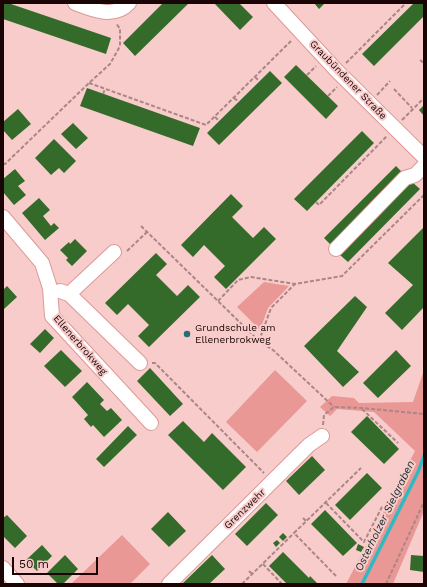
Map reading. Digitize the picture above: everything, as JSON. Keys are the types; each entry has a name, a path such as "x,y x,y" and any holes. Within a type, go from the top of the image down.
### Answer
{"street":[{"path":"75,3 94,10 109,13 126,6 129,3"},
{"name":"Graubündener Straße","path":"274,3 337,71 424,157"},
{"path":"336,249 405,178 415,175 424,166"},
{"name":"Ellenerbrokweg","path":"3,217 42,263 50,288 52,316 151,422"},
{"path":"69,294 114,252"},
{"path":"50,288 69,294 140,363"},
{"name":"Grenzwehr","path":"169,584 309,445 322,436"},
{"path":"3,568 14,583"}],"path":[{"path":"337,71 406,3"},
{"path":"3,164 5,164 110,64 120,46 120,29 109,13"},
{"path":"89,83 206,125 301,32"},
{"path":"420,60 424,63"},
{"path":"255,77 259,81"},
{"path":"370,103 390,81"},
{"path":"103,94 105,89"},
{"path":"394,89 413,109"},
{"path":"129,103 131,98"},
{"path":"234,98 239,102"},
{"path":"316,202 319,205 424,98"},
{"path":"156,113 158,108"},
{"path":"215,117 219,121"},
{"path":"184,123 186,118"},
{"path":"349,169 352,172"},
{"path":"218,300 238,280 251,277 294,284 342,276 424,196"},
{"path":"141,226 259,341 273,350 334,406 424,414"},
{"path":"259,341 271,308 294,284"},
{"path":"140,363 155,363 273,482"},
{"path":"322,436 324,415 334,406"},
{"path":"362,408 398,443"},
{"path":"242,584 361,468"},
{"path":"386,584 424,502"},
{"path":"325,503 364,542 383,505"},
{"path":"303,518 306,522"},
{"path":"294,533 336,576"},
{"path":"263,564 282,584"},
{"path":"249,571 252,574"}],"shaded area":[{"path":"264,282 289,286 268,308 260,330 237,307"},
{"path":"275,370 307,401 257,452 226,422"},
{"path":"424,370 424,511 393,584 346,584 415,451 374,412 337,409 330,416 320,407 332,396 354,398 359,403 413,402"},
{"path":"122,535 150,564 130,584 71,584"}],"building":[{"path":"3,3 8,3 111,38 106,54 3,19"},
{"path":"163,3 189,3 135,56 123,43"},
{"path":"214,3 239,3 253,17 240,30"},
{"path":"314,3 325,3 319,9"},
{"path":"414,3 424,3 424,16 374,66 362,54"},
{"path":"296,65 338,106 326,119 284,77"},
{"path":"270,71 282,83 219,145 207,133"},
{"path":"87,88 200,128 193,146 80,106"},
{"path":"424,105 424,116 419,110"},
{"path":"18,109 31,124 12,140 3,130 3,122"},
{"path":"73,123 88,138 76,149 61,134"},
{"path":"362,131 374,143 307,211 294,199"},
{"path":"54,139 76,161 64,173 59,168 51,175 35,158"},
{"path":"396,166 403,173 331,245 324,238"},
{"path":"15,169 25,181 18,186 26,195 14,205 3,192 3,179"},
{"path":"412,182 420,189 348,262 340,255"},
{"path":"231,194 243,206 232,217 253,238 264,227 276,239 226,289 214,277 225,266 204,245 193,257 181,245"},
{"path":"39,198 50,210 43,216 51,226 54,223 59,228 45,240 22,213"},
{"path":"424,227 424,307 402,330 385,313 413,285 388,263"},
{"path":"75,239 87,251 72,266 66,260 68,258 60,250"},
{"path":"156,253 167,264 156,275 177,296 188,285 200,297 149,347 138,336 149,325 128,304 117,315 105,303"},
{"path":"7,286 17,297 4,309 3,290"},
{"path":"355,296 367,307 337,351 359,372 343,387 304,346"},
{"path":"45,329 54,338 40,353 30,344"},
{"path":"61,350 82,371 65,387 44,366"},
{"path":"396,350 411,366 378,398 363,383"},
{"path":"150,368 183,404 170,416 137,381"},
{"path":"87,382 104,400 100,404 107,411 111,408 122,420 104,437 93,425 91,427 84,419 88,415 72,397"},
{"path":"367,416 399,449 384,464 351,432"},
{"path":"183,421 204,442 212,433 246,467 223,490 168,435"},
{"path":"128,426 137,435 104,467 96,459"},
{"path":"312,456 325,470 299,495 286,481"},
{"path":"367,473 382,488 350,520 335,505"},
{"path":"266,503 278,515 247,546 235,534"},
{"path":"325,510 357,543 343,556 311,524"},
{"path":"168,512 186,531 169,547 151,529"},
{"path":"7,515 27,536 15,548 3,536 3,518"},
{"path":"283,533 287,537 283,541 279,537"},
{"path":"277,540 280,543 276,547 273,543"},
{"path":"358,544 364,547 361,552 356,550"},
{"path":"42,545 52,556 37,571 26,560"},
{"path":"283,552 309,578 310,576 318,584 287,584 269,566"},
{"path":"65,555 78,569 63,584 58,584 47,573"},
{"path":"212,555 225,569 209,584 182,584"},
{"path":"411,555 424,556 424,572 410,570"}],"waterway":[{"name":"Osterholzer Sielgraben","path":"362,584 418,472 424,456"}],"place":[{"name":"Grundschule am Ellenerbrokweg","path":"187,334"}]}
